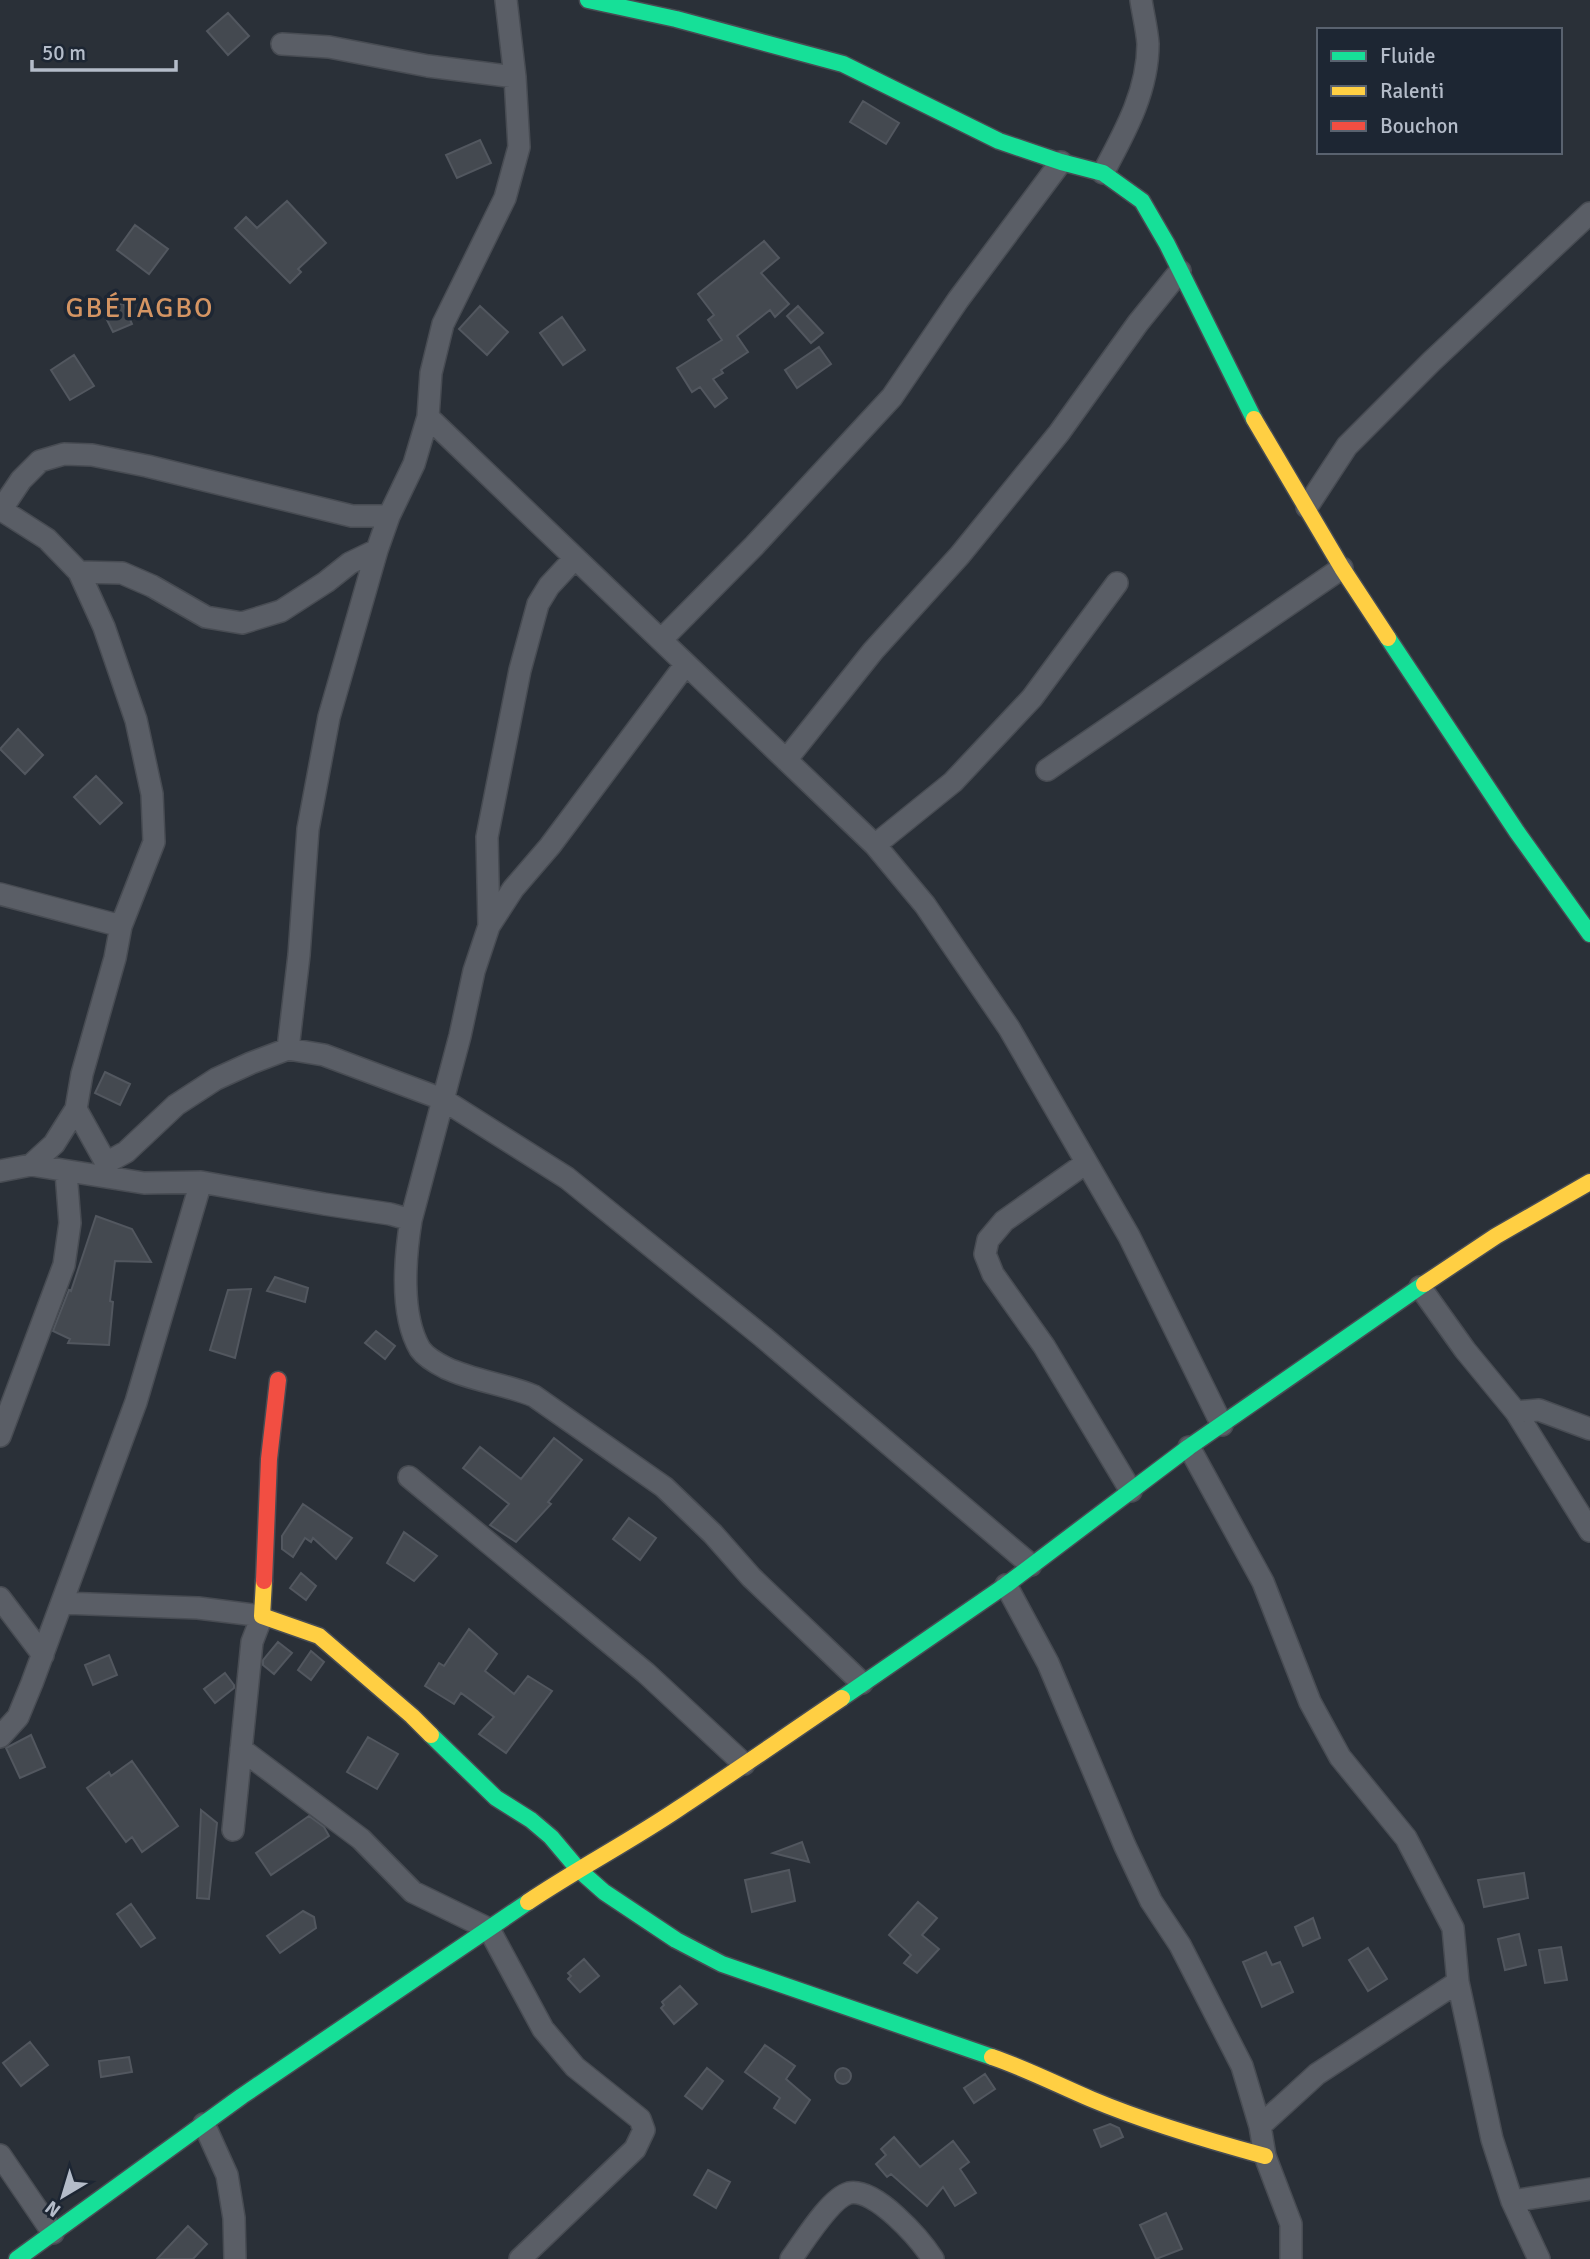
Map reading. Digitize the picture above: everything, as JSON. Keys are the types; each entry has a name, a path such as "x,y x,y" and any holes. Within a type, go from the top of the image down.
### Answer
{"street":[{"path":"288,1049 299,955 308,829 329,717 376,550 414,464 428,417 431,373 443,324 505,198 519,147 506,0"},
{"path":"588,0 679,10 843,64 999,141 1103,173 1142,201 1264,438 1342,568 1517,832 1590,934"},
{"path":"1103,173 1128,127 1144,79 1148,42 1141,0"},
{"path":"282,44 328,47 428,66 515,78"},
{"path":"661,640 754,546 892,397 958,300 1061,162"},
{"path":"1307,507 1347,446 1432,361 1590,213"},
{"path":"786,760 873,652 960,555 1050,443 1138,323 1180,271"},
{"path":"428,417 875,845 925,905 1009,1028 1129,1236 1222,1425"},
{"path":"31,1166 54,1144 76,1109 82,1074 115,958 121,926 154,842 152,794 136,720 104,627 79,572 47,539 1,509 21,480 40,461 64,454 92,455 147,466 352,516 389,516"},
{"path":"79,572 122,573 152,586 206,617 242,623 281,611 350,563 376,550"},
{"path":"489,926 487,837 520,670 538,604 549,586 575,558"},
{"path":"1047,770 1342,568"},
{"path":"875,845 953,782 1032,698 1117,583"},
{"path":"686,664 550,846 513,889 489,926 474,971 460,1036 411,1220 405,1260 410,1325 421,1351 445,1367 534,1396 664,1487 713,1534 751,1577 862,1683"},
{"path":"0,894 121,926"},
{"path":"108,1171 176,1105 216,1079 288,1049 324,1055 442,1099 567,1178 763,1337 1031,1565"},
{"path":"76,1109 108,1171"},
{"path":"1086,1163 1004,1221 988,1240 985,1254 993,1274 1044,1346 1131,1491"},
{"path":"0,1171 31,1166 66,1172 108,1171 144,1183 201,1182 324,1205 390,1214 411,1220"},
{"path":"0,1436 4,1409 64,1265 70,1223 66,1172"},
{"path":"0,1737 18,1717 136,1402 201,1182"},
{"path":"17,2259 204,2124 578,1868 635,1837 1006,1585 1189,1447 1420,1287 1496,1236 1590,1182"},
{"path":"1420,1287 1465,1350 1516,1412 1590,1531"},
{"path":"233,1830 252,1642 262,1616 269,1459 278,1380"},
{"path":"1516,1412 1539,1410 1590,1429"},
{"path":"1189,1447 1263,1582 1310,1702 1340,1757 1406,1838 1453,1928 1458,1982 1492,2139 1512,2201 1539,2259"},
{"path":"409,1477 646,1673 744,1764"},
{"path":"1006,1585 1048,1663 1151,1901 1180,1945 1242,2066 1260,2126 1265,2156 1291,2224 1291,2259"},
{"path":"0,1598 43,1655"},
{"path":"62,1603 198,1608 262,1616 319,1636 412,1716 496,1798 531,1820 551,1837 604,1892 676,1940 722,1964 1022,2067 1091,2099 1174,2131 1265,2156"},
{"path":"241,1749 361,1839 413,1892 489,1930 543,2029 575,2067 640,2119 644,2130 635,2149 520,2259"},
{"path":"1260,2126 1317,2074 1458,1982"},
{"path":"204,2124 227,2175 234,2218 235,2259"},
{"path":"0,2155 53,2233"},
{"path":"1512,2201 1590,2189"},
{"path":"790,2259 831,2205 848,2193 864,2194 903,2221 933,2259"}],"building":[{"path":"228,13 249,36 228,55 207,31"},
{"path":"863,101 899,123 886,144 850,122"},
{"path":"480,140 491,163 457,178 446,155"},
{"path":"287,201 326,243 298,269 301,272 290,283 235,228 246,217 257,228"},
{"path":"135,225 168,249 149,274 117,250"},
{"path":"764,241 779,258 761,273 789,304 775,317 770,310 737,336 748,352 721,370 723,373 713,379 727,398 715,407 700,387 692,392 677,368 722,340 708,320 714,315 698,294"},
{"path":"123,303 132,324 113,332 103,312"},
{"path":"480,306 508,332 487,355 459,329"},
{"path":"798,306 823,333 811,343 787,316"},
{"path":"562,317 585,350 563,365 540,333"},
{"path":"819,347 831,364 797,388 785,370"},
{"path":"74,355 94,386 70,400 51,370"},
{"path":"18,729 43,755 25,774 0,749"},
{"path":"96,776 122,803 100,824 74,797"},
{"path":"105,1072 130,1084 120,1105 95,1093"},
{"path":"96,1216 132,1229 151,1262 115,1261 110,1301 113,1302 109,1345 68,1343 70,1339 53,1331 69,1290 71,1291"},
{"path":"275,1277 308,1288 305,1302 267,1291"},
{"path":"251,1289 235,1358 210,1350 228,1290"},
{"path":"376,1331 395,1346 385,1359 365,1343"},
{"path":"554,1438 582,1460 548,1502 551,1504 516,1542 490,1525 509,1504 463,1468 480,1447 521,1479"},
{"path":"303,1504 352,1538 336,1559 313,1538 311,1542 305,1538 293,1557 282,1549 282,1536"},
{"path":"629,1518 656,1538 640,1560 613,1539"},
{"path":"404,1532 437,1556 414,1581 387,1563"},
{"path":"301,1573 316,1586 306,1600 290,1588"},
{"path":"469,1629 497,1654 485,1671 514,1694 528,1676 552,1691 506,1753 479,1734 494,1717 461,1693 454,1704 425,1686 439,1663 444,1666"},
{"path":"278,1642 292,1653 274,1674 263,1665 263,1660"},
{"path":"311,1651 324,1662 311,1680 298,1670"},
{"path":"109,1655 117,1675 93,1685 85,1665"},
{"path":"225,1673 234,1688 215,1703 204,1689"},
{"path":"31,1735 45,1767 20,1778 6,1748"},
{"path":"368,1737 398,1754 377,1789 347,1772"},
{"path":"132,1761 178,1826 142,1852 132,1837 126,1842 87,1788 109,1772 111,1776"},
{"path":"201,1810 217,1823 209,1899 197,1898"},
{"path":"309,1816 324,1827 329,1836 271,1875 256,1853"},
{"path":"802,1842 809,1862 773,1853"},
{"path":"789,1870 795,1901 752,1912 745,1880"},
{"path":"1524,1873 1528,1898 1484,1907 1478,1880"},
{"path":"918,1902 937,1918 922,1935 939,1949 917,1973 904,1963 911,1955 889,1935"},
{"path":"131,1904 155,1938 141,1947 117,1914"},
{"path":"303,1911 314,1917 316,1928 280,1953 267,1936"},
{"path":"1313,1918 1320,1938 1303,1946 1295,1927"},
{"path":"1519,1934 1526,1965 1505,1970 1498,1939"},
{"path":"1561,1947 1567,1980 1545,1983 1539,1950"},
{"path":"1368,1948 1387,1979 1368,1991 1349,1960"},
{"path":"1266,1952 1272,1965 1280,1962 1293,1992 1262,2007 1243,1962"},
{"path":"584,1959 599,1976 580,1992 568,1979 571,1976 568,1973"},
{"path":"680,1986 697,2004 674,2024 661,2008 664,2005 662,2002"},
{"path":"30,2042 48,2065 21,2086 3,2063"},
{"path":"765,2045 795,2066 786,2079 810,2100 795,2123 774,2108 780,2098 745,2072"},
{"path":"129,2057 132,2072 101,2077 99,2061"},
{"path":"707,2068 723,2081 702,2109 685,2096"},
{"path":"840,2068 846,2068 851,2076 849,2082 840,2084 835,2079 835,2073"},
{"path":"985,2074 995,2089 974,2103 964,2088"},
{"path":"1110,2124 1119,2128 1123,2137 1101,2147 1094,2130"},
{"path":"894,2137 920,2167 953,2141 969,2162 960,2169 976,2193 955,2206 943,2187 927,2206 891,2174 887,2177 876,2164 886,2155 881,2149"},
{"path":"708,2170 730,2182 716,2208 694,2195"},
{"path":"1166,2213 1182,2249 1156,2259 1140,2225"},
{"path":"188,2226 207,2244 193,2259 157,2259"}],"traffic: fast":[{"path":"588,0 676,19 843,64 999,141 1103,173 1142,201 1167,244 1254,419"},
{"path":"1388,638 1517,832 1590,934"},
{"path":"842,1698 1006,1585 1189,1447 1424,1284"},
{"path":"431,1735 496,1798 531,1820 551,1837 578,1869 604,1892 676,1940 722,1964 992,2057"},
{"path":"17,2259 242,2096 528,1902"}],"traffic: slow":[{"path":"1254,419 1342,568 1388,638"},
{"path":"1424,1284 1496,1236 1590,1182"},
{"path":"264,1581 262,1616 319,1636 431,1735"},
{"path":"528,1902 659,1821 842,1698"},
{"path":"992,2057 1134,2116 1265,2156"}],"traffic: jam":[{"path":"264,1581 269,1459 278,1380"}],"district":[{"name":"GBÉTAGBO","path":"140,308"}]}
